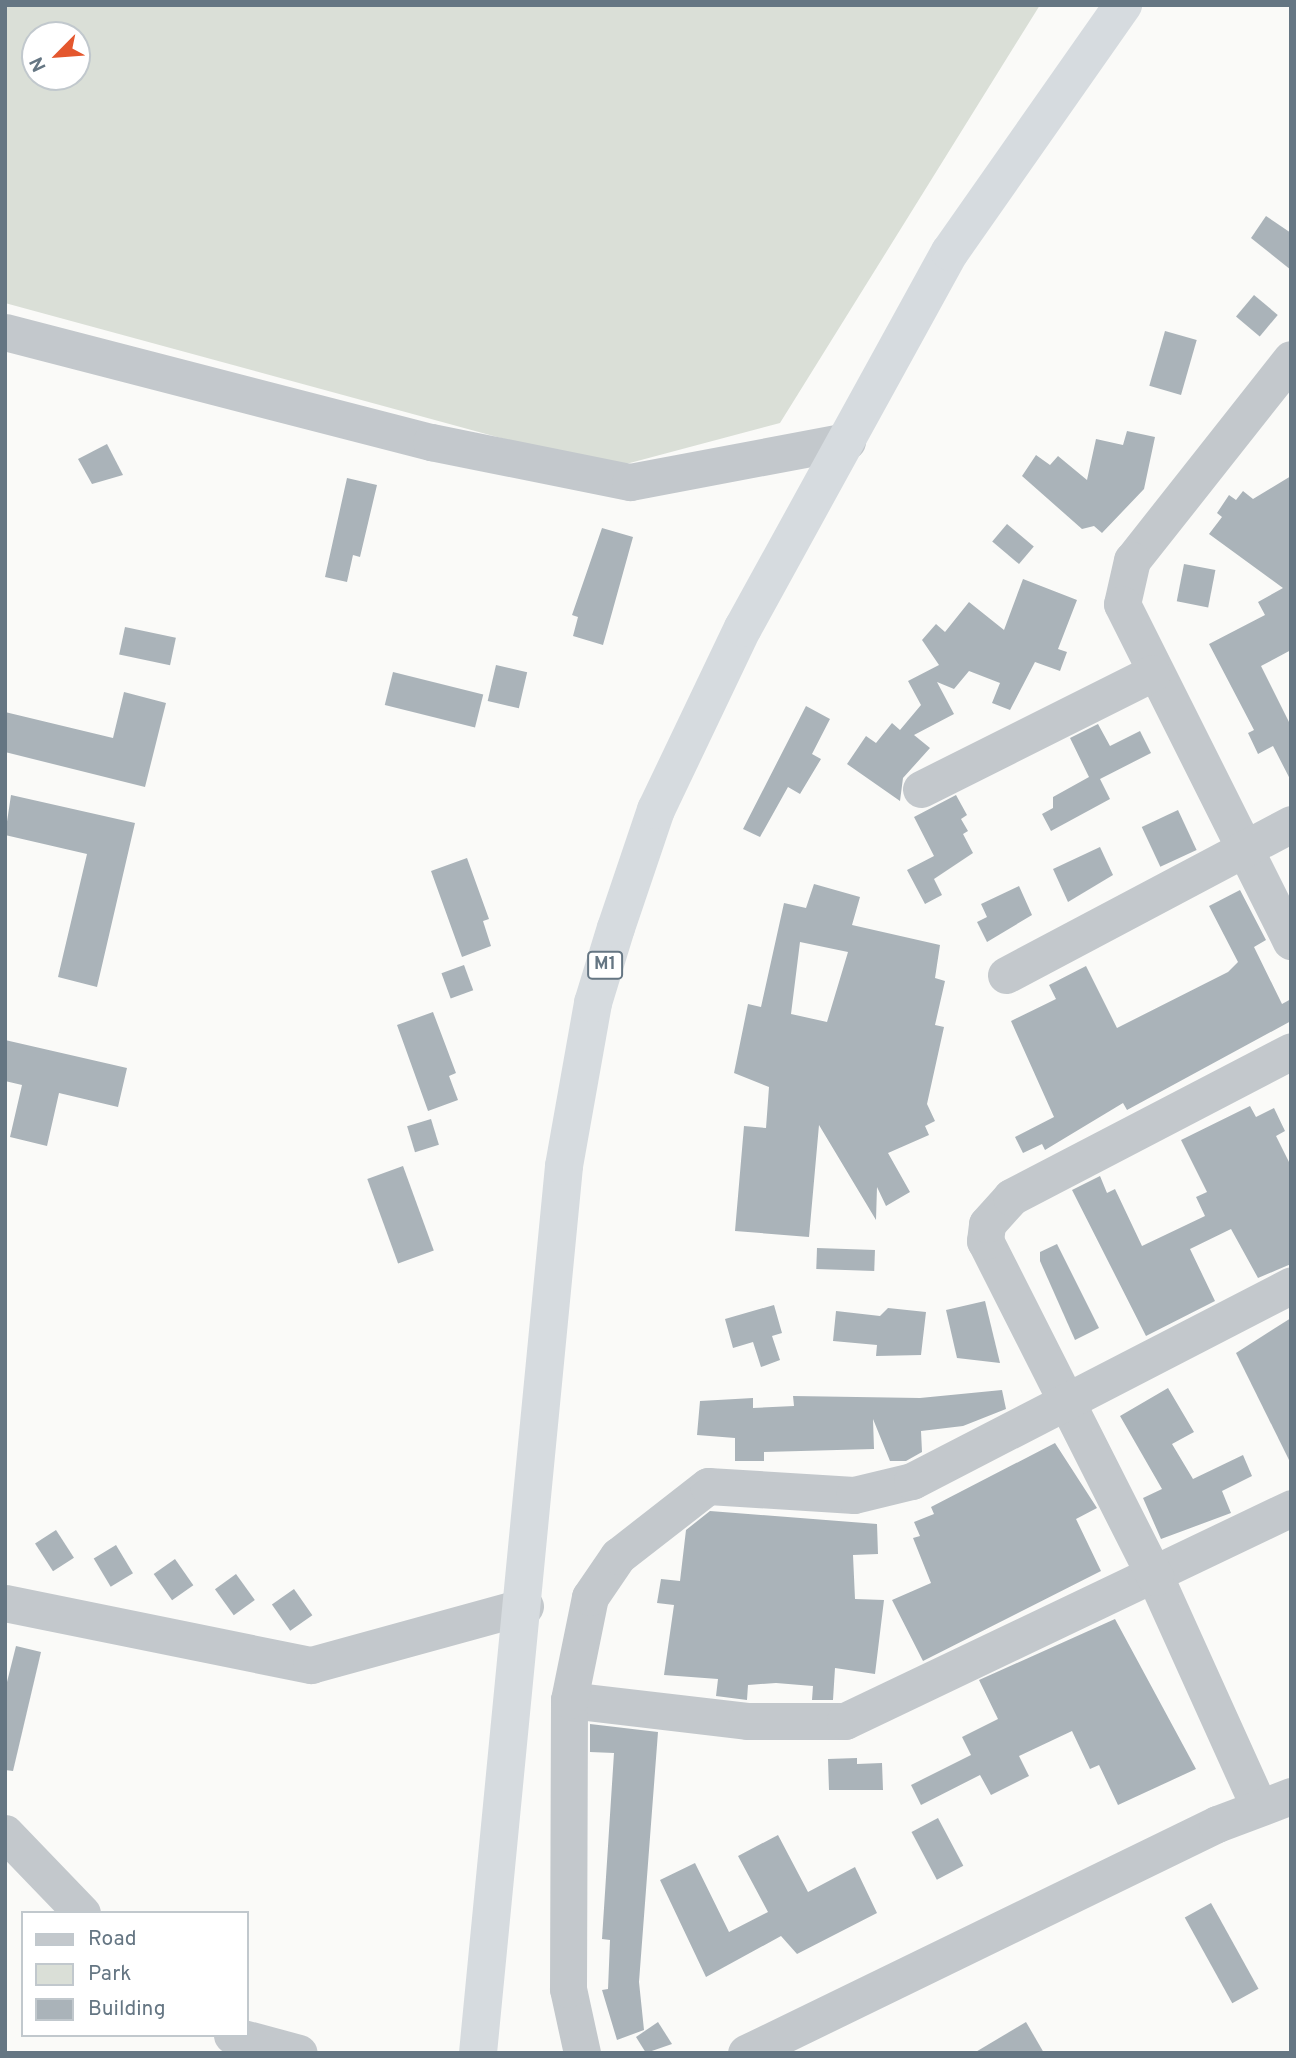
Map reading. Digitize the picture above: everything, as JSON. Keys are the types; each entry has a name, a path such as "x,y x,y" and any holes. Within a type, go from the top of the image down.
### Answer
{"highway":[{"name":"M1","path":"478,2053 524,1606 564,1167 593,1003 656,810 743,628 950,252 1124,5"}],"street":[{"path":"5,332 431,442 629,482 847,441"},
{"path":"1289,365 1132,560 1123,580 1129,628 1291,941"},
{"path":"921,789 1153,673"},
{"path":"1006,975 1291,824"},
{"path":"746,2053 1275,1802 990,1260 986,1232 996,1208 1291,1051"},
{"path":"582,2053 568,1989 569,1700 574,1653 601,1576 690,1494 728,1484 817,1496 882,1490 1065,1402 1291,1286"},
{"path":"569,1700 747,1721 845,1721 1155,1577 1291,1508"},
{"path":"5,1603 311,1665 524,1606"},
{"path":"5,1833 80,1911"},
{"path":"239,2037 299,2053"}],"green space":[{"path":"5,5 1040,5 780,423 611,468 5,303"}],"building":[{"path":"1266,216 1291,233 1291,270 1251,238"},
{"path":"1254,295 1278,315 1260,336 1236,316"},
{"path":"1165,331 1197,340 1181,395 1149,386"},
{"path":"1127,431 1155,437 1144,489 1102,533 1094,526 1082,529 1022,476 1036,455 1050,465 1058,456 1087,480 1096,439 1123,445"},
{"path":"107,444 123,475 92,484 78,459"},
{"path":"1291,476 1291,650 1261,666 1291,726 1291,781 1273,746 1258,754 1248,733 1254,730 1209,644 1265,615 1258,602 1283,588 1209,534 1222,517 1217,513 1229,495 1236,500 1243,491 1253,499"},
{"path":"347,478 377,485 360,557 353,555 347,582 325,577"},
{"path":"1007,524 1034,546 1019,564 992,542"},
{"path":"602,528 633,537 603,645 573,636 578,617 572,615"},
{"path":"1184,564 1215,570 1208,607 1177,601"},
{"path":"1023,579 1077,600 1058,649 1067,652 1060,671 1035,662 1010,710 992,703 1000,683 969,671 954,689 937,682 954,714 914,735 930,748 903,778 900,801 847,764 866,736 876,743 892,723 900,730 921,705 908,681 939,665 922,640 936,624 945,632 969,602 1004,630"},
{"path":"125,627 176,638 170,665 119,654"},
{"path":"496,665 527,672 519,708 488,701"},
{"path":"393,672 483,694 475,727 385,705"},
{"path":"124,692 166,703 145,787 5,752 5,712 113,738"},
{"path":"806,706 830,719 812,754 821,759 800,794 788,787 760,837 743,829"},
{"path":"1098,724 1110,746 1140,731 1151,753 1100,779 1110,799 1051,831 1042,814 1053,808 1053,797 1089,777 1070,738"},
{"path":"11,795 135,823 97,987 58,977 87,854 5,835"},
{"path":"956,795 967,815 961,819 968,831 963,834 973,853 934,879 942,895 925,904 907,870 934,856 914,817"},
{"path":"1178,810 1197,850 1160,867 1142,827"},
{"path":"1100,847 1113,875 1068,902 1053,869"},
{"path":"467,858 489,919 483,921 491,946 462,957 431,871"},
{"path":"814,884 860,897 852,925 940,945 935,978 945,981 935,1025 944,1027 927,1104 935,1121 925,1126 929,1135 888,1153 910,1192 886,1206 877,1187 876,1220 819,1125 809,1237 735,1231 744,1126 766,1128 769,1087 734,1073 748,1004 761,1007 784,903 806,908","holes":["800,942 848,952 827,1022 791,1014"]},
{"path":"1019,886 1032,915 987,942 977,922 987,917 981,904"},
{"path":"1240,890 1266,940 1254,947 1282,1004 1291,999 1291,1021 1127,1110 1123,1103 1045,1150 1042,1144 1023,1153 1015,1137 1054,1117 1011,1021 1056,999 1049,985 1086,966 1117,1028 1228,972 1238,962 1209,906"},
{"path":"464,965 473,990 451,999 441,973"},
{"path":"433,1012 456,1073 449,1076 458,1100 428,1111 397,1025"},
{"path":"5,1040 127,1068 118,1107 59,1093 47,1146 10,1137 22,1085 5,1081"},
{"path":"1250,1106 1256,1117 1274,1108 1285,1131 1276,1136 1291,1166 1291,1264 1258,1278 1231,1229 1190,1249 1215,1301 1146,1336 1072,1190 1100,1176 1107,1193 1115,1189 1142,1246 1205,1216 1196,1197 1207,1192 1181,1140"},
{"path":"431,1119 439,1145 415,1152 407,1126"},
{"path":"403,1166 434,1251 398,1264 367,1179"},
{"path":"1057,1244 1099,1328 1075,1340 1040,1261 1040,1252"},
{"path":"817,1248 875,1250 874,1271 816,1269"},
{"path":"985,1301 1000,1363 957,1358 946,1310"},
{"path":"774,1305 782,1333 772,1336 780,1360 761,1367 753,1342 733,1348 725,1319"},
{"path":"888,1308 926,1312 921,1355 876,1356 877,1345 833,1341 836,1311 880,1316"},
{"path":"1291,1318 1291,1464 1236,1353"},
{"path":"1168,1388 1194,1432 1172,1444 1193,1479 1243,1455 1252,1476 1222,1491 1231,1513 1161,1539 1143,1498 1162,1489 1120,1416"},
{"path":"1002,1390 1006,1409 963,1426 921,1431 922,1452 906,1461 890,1461 873,1419 874,1449 764,1452 764,1461 735,1461 735,1438 697,1435 700,1401 753,1398 753,1408 794,1406 793,1396 920,1398"},
{"path":"1055,1443 1097,1508 1076,1519 1101,1571 923,1661 892,1600 931,1583 913,1538 920,1536 914,1522 934,1514 931,1507"},
{"path":"710,1511 877,1524 878,1554 853,1555 855,1599 884,1600 875,1674 835,1668 833,1700 812,1700 813,1686 776,1683 748,1685 747,1700 716,1696 718,1679 664,1675 674,1605 657,1603 661,1579 680,1581 686,1530"},
{"path":"56,1530 74,1558 53,1571 35,1544"},
{"path":"116,1545 133,1573 111,1587 94,1558"},
{"path":"175,1559 193,1585 172,1600 154,1574"},
{"path":"236,1574 255,1600 234,1615 215,1589"},
{"path":"294,1589 312,1615 290,1631 272,1604"},
{"path":"1115,1619 1196,1769 1118,1805 1099,1765 1090,1769 1072,1731 1019,1756 1029,1776 991,1795 980,1775 921,1805 911,1785 971,1755 962,1737 998,1719 979,1680"},
{"path":"16,1646 41,1652 13,1771 5,1770 5,1690"},
{"path":"590,1724 658,1732 639,1982 644,2030 617,2040 602,1990 608,1989 610,1940 602,1939 614,1753 590,1752"},
{"path":"857,1758 857,1764 882,1763 883,1790 829,1790 828,1759"},
{"path":"938,1818 963,1866 937,1880 912,1832"},
{"path":"778,1835 808,1892 855,1867 877,1913 797,1954 781,1936 706,1977 660,1880 695,1863 729,1932 768,1912 738,1856"},
{"path":"1211,1903 1259,1989 1232,2003 1185,1918"},
{"path":"658,2022 672,2044 646,2053 636,2037"},
{"path":"1026,2022 1044,2053 974,2053"}]}
